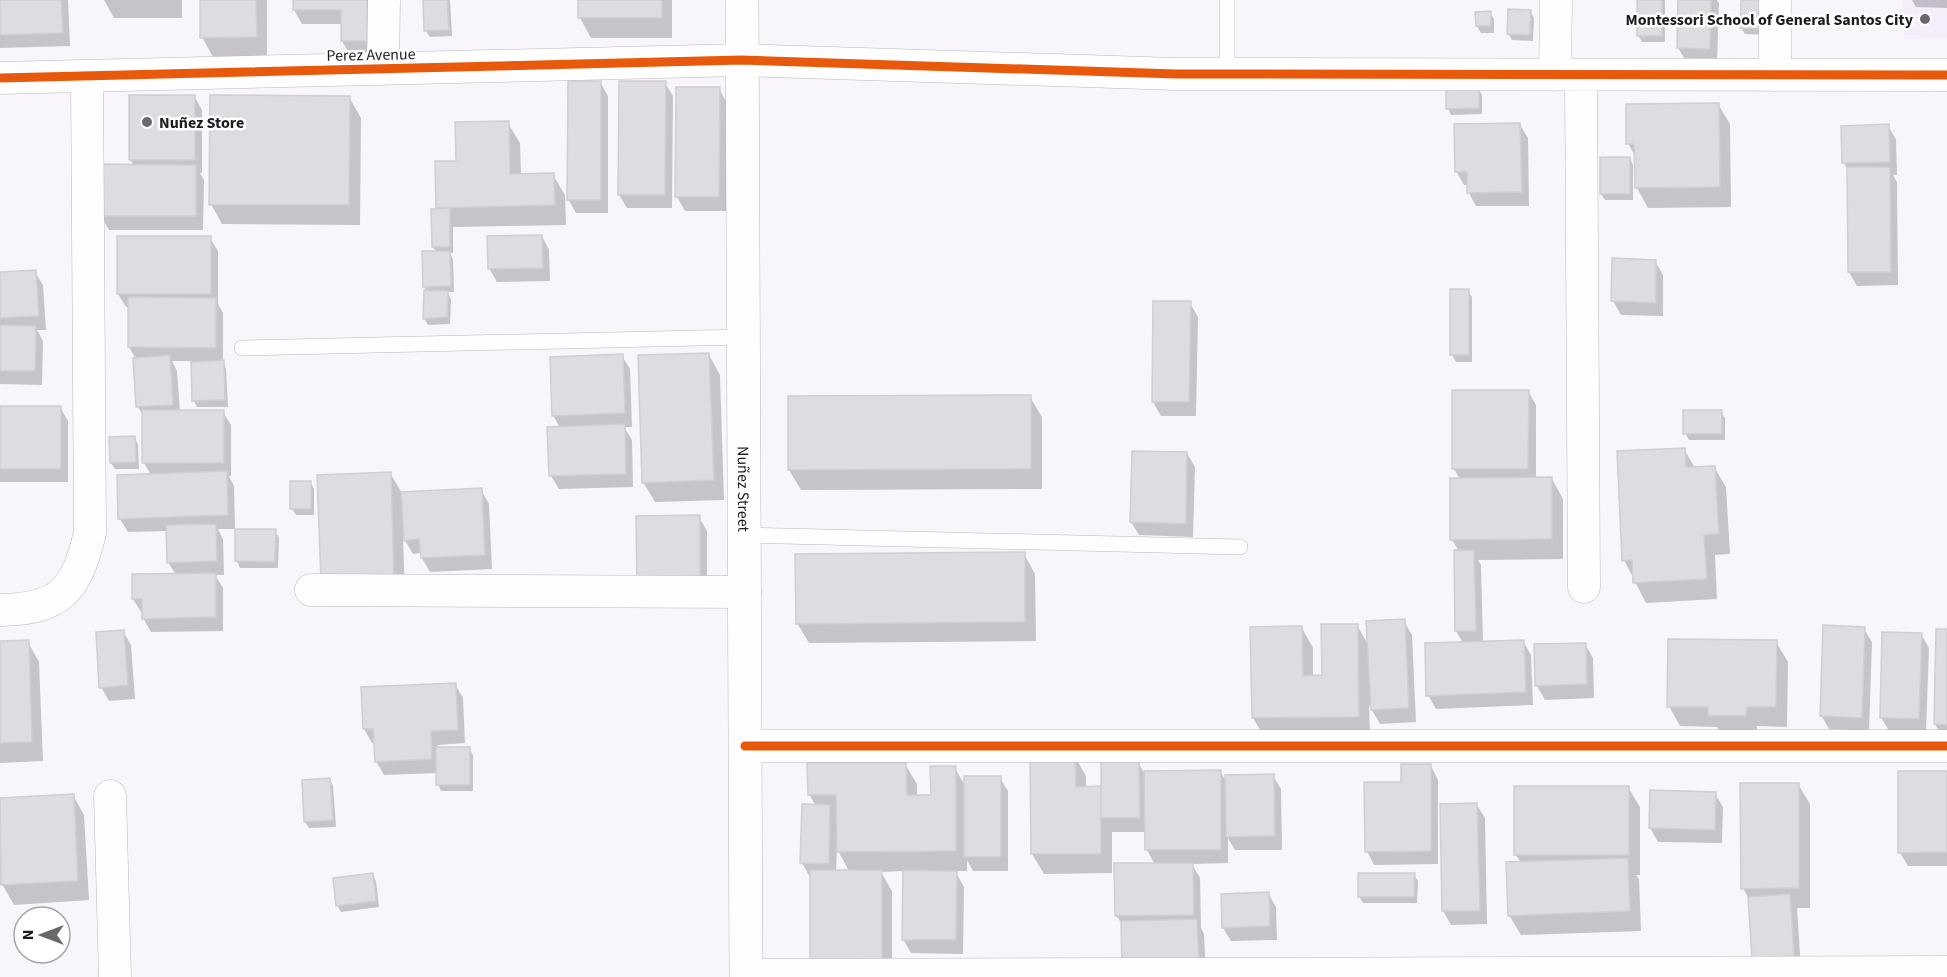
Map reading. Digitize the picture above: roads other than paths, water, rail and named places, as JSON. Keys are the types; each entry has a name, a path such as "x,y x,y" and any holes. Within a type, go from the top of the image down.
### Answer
{"street":[{"path":"383,69 384,0"},
{"name":"Nuñez Street","path":"742,0 746,976"},
{"path":"1556,0 1568,75 1584,587"},
{"path":"1774,0 1775,75"},
{"name":"Perez Avenue","path":"0,78 742,60 1164,74 1947,75"},
{"path":"0,610 18,609 50,602 69,587 83,561 90,532 87,76"},
{"path":"311,590 744,592"},
{"path":"745,746 1947,746"},
{"path":"110,796 115,977"},
{"path":"746,976 1947,972"}],"lane":[{"path":"1227,0 1227,74"},
{"path":"242,348 743,337"},
{"path":"744,535 1240,547"}],"place":[{"name":"Montessori School of General Santos City","path":"1925,19"},
{"name":"Nuñez Store","path":"147,122"}]}
